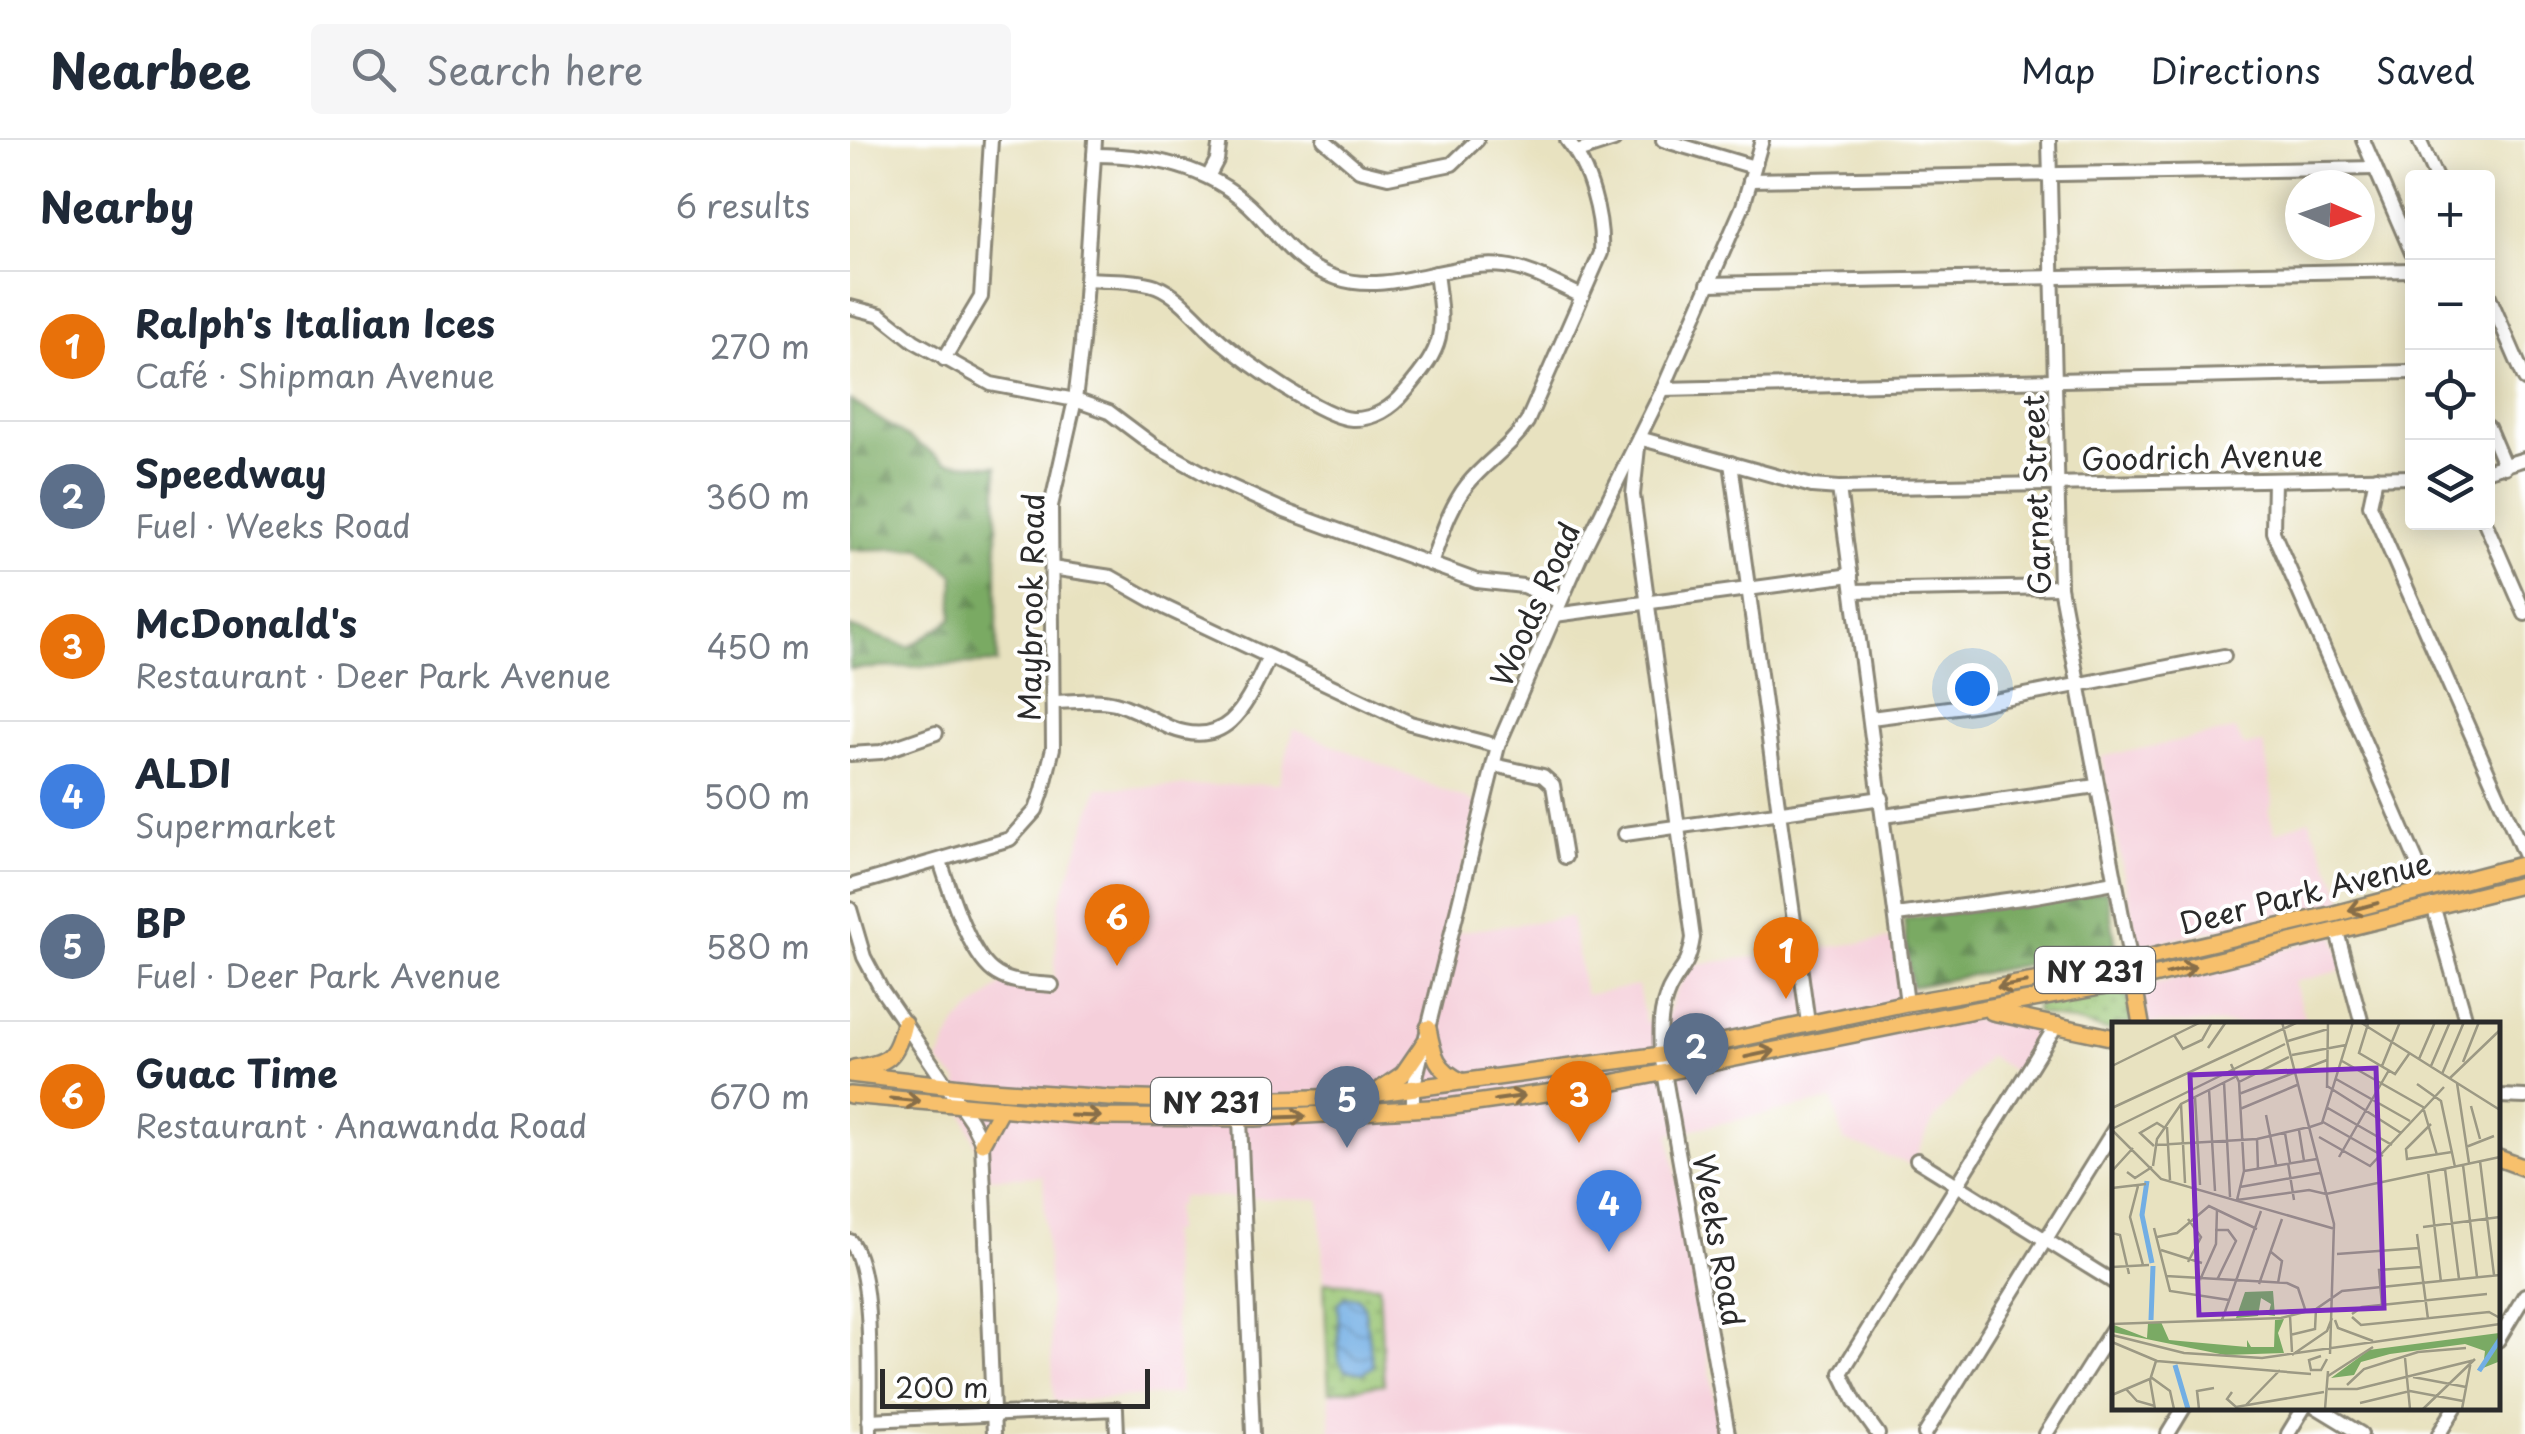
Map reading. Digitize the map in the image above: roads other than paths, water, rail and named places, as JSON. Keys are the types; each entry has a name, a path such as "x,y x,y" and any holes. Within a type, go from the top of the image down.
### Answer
{"main road":[{"name":"Deer Park Avenue","path":"850,1095 1099,1117 1240,1118 1413,1109 1513,1098 1664,1074 2133,981 2338,932 2525,860"},
{"name":"Deer Park Avenue","path":"850,1071 1044,1094 1147,1100 1371,1094 1660,1055 1906,1003 2130,963 2431,898 2525,884"},
{"path":"2130,963 2141,1022"},
{"path":"1974,1010 2112,1037"},
{"path":"850,1071 888,1059 897,1048 904,1023"},
{"path":"1426,1035 1443,1072 1463,1082"},
{"path":"1371,1094 1404,1074 1426,1035"},
{"path":"982,1143 1000,1110"},
{"path":"2500,1159 2525,1168"}],"street":[{"path":"944,359 980,298 991,140"},
{"name":"Maybrook Road","path":"850,886 1010,838 1036,810 1050,766 1051,506 1075,400 1095,140"},
{"path":"1208,177 1217,160 1220,140"},
{"path":"1324,140 1360,170 1388,177 1452,164 1478,140"},
{"path":"1432,564 1450,512 1465,487 1514,442 1527,422 1601,253 1602,237 1589,183 1577,152 1567,140"},
{"path":"1577,152 1614,140"},
{"path":"1663,140 1752,174 2050,175 2374,168"},
{"name":"Woods Road","path":"1413,1109 1426,1035 1498,746 1558,608 1664,389 1743,206 1762,140"},
{"name":"Garnet Street","path":"2049,140 2060,587 2130,963"},
{"path":"2362,140 2405,238"},
{"path":"2419,140 2432,170"},
{"path":"1094,156 1158,160 1208,177 1254,210 1308,267 1342,280 1368,282 1503,266 1526,271 1582,296"},
{"path":"1708,284 2405,270"},
{"path":"1087,279 1157,286 1262,372 1332,414 1352,419 1373,416 1395,404 1430,362 1440,342 1442,321 1436,273"},
{"path":"850,308 881,315 944,359 991,384 1075,400 1109,412 1153,444 1241,492 1476,581 1522,586 1558,608 1647,602 1851,575"},
{"path":"2495,310 2525,379"},
{"path":"1664,389 2405,372"},
{"name":"Goodrich Avenue","path":"1639,438 1812,486 1840,488 2405,477"},
{"name":"Weeks Road","path":"1639,438 1633,495 1692,938 1689,962 1671,987 1660,1017 1660,1055 1728,1434"},
{"path":"2493,440 2504,467"},
{"path":"2495,469 2525,458"},
{"path":"1732,462 1808,1023"},
{"path":"2376,477 2370,504 2525,860"},
{"path":"2274,480 2273,532 2431,898 2466,1022"},
{"path":"1840,488 1906,1003"},
{"path":"2488,530 2525,614"},
{"path":"1052,568 1111,578 1410,723 1498,746"},
{"path":"1852,590 2060,587"},
{"path":"1871,718 1980,704 2224,656"},
{"path":"1053,702 1119,704 1171,727 1202,734 1234,721 1269,657"},
{"path":"850,754 881,752 936,733"},
{"path":"1494,765 1543,776 1553,785 1565,857"},
{"path":"1884,816 2096,786"},
{"path":"1625,834 1882,798"},
{"path":"940,861 981,959 994,973 1012,980 1052,985"},
{"path":"1897,914 2114,882"},
{"path":"850,909 857,959 961,1106 982,1143 994,1434"},
{"path":"2338,932 2361,1022"},
{"path":"1878,1434 1842,1373 2057,1024"},
{"path":"2500,1096 2525,1097"},
{"path":"1240,1118 1254,1434"},
{"path":"1925,1434 2112,1133"},
{"path":"1918,1160 2112,1280"},
{"path":"850,1241 857,1250 865,1283 870,1427 993,1414 1116,1409 1117,1434"},
{"path":"2500,1337 2525,1295"},
{"path":"2046,1434 2112,1330"},
{"path":"2168,1434 2183,1409"},
{"path":"2288,1434 2303,1409"},
{"path":"2321,1409 2361,1434"},
{"path":"2439,1434 2454,1409"}],"water":[{"path":"1344,1297 1357,1297 1364,1306 1373,1366 1363,1373 1345,1370 1339,1360 1338,1303"}],"place":[{"name":"Guac Time","path":"1117,966"},
{"name":"Ralph's Italian Ices","path":"1786,999"},
{"name":"Speedway","path":"1696,1095"},
{"name":"McDonald's","path":"1579,1143"},
{"name":"BP","path":"1347,1148"},
{"name":"ALDI","path":"1609,1252"}]}
